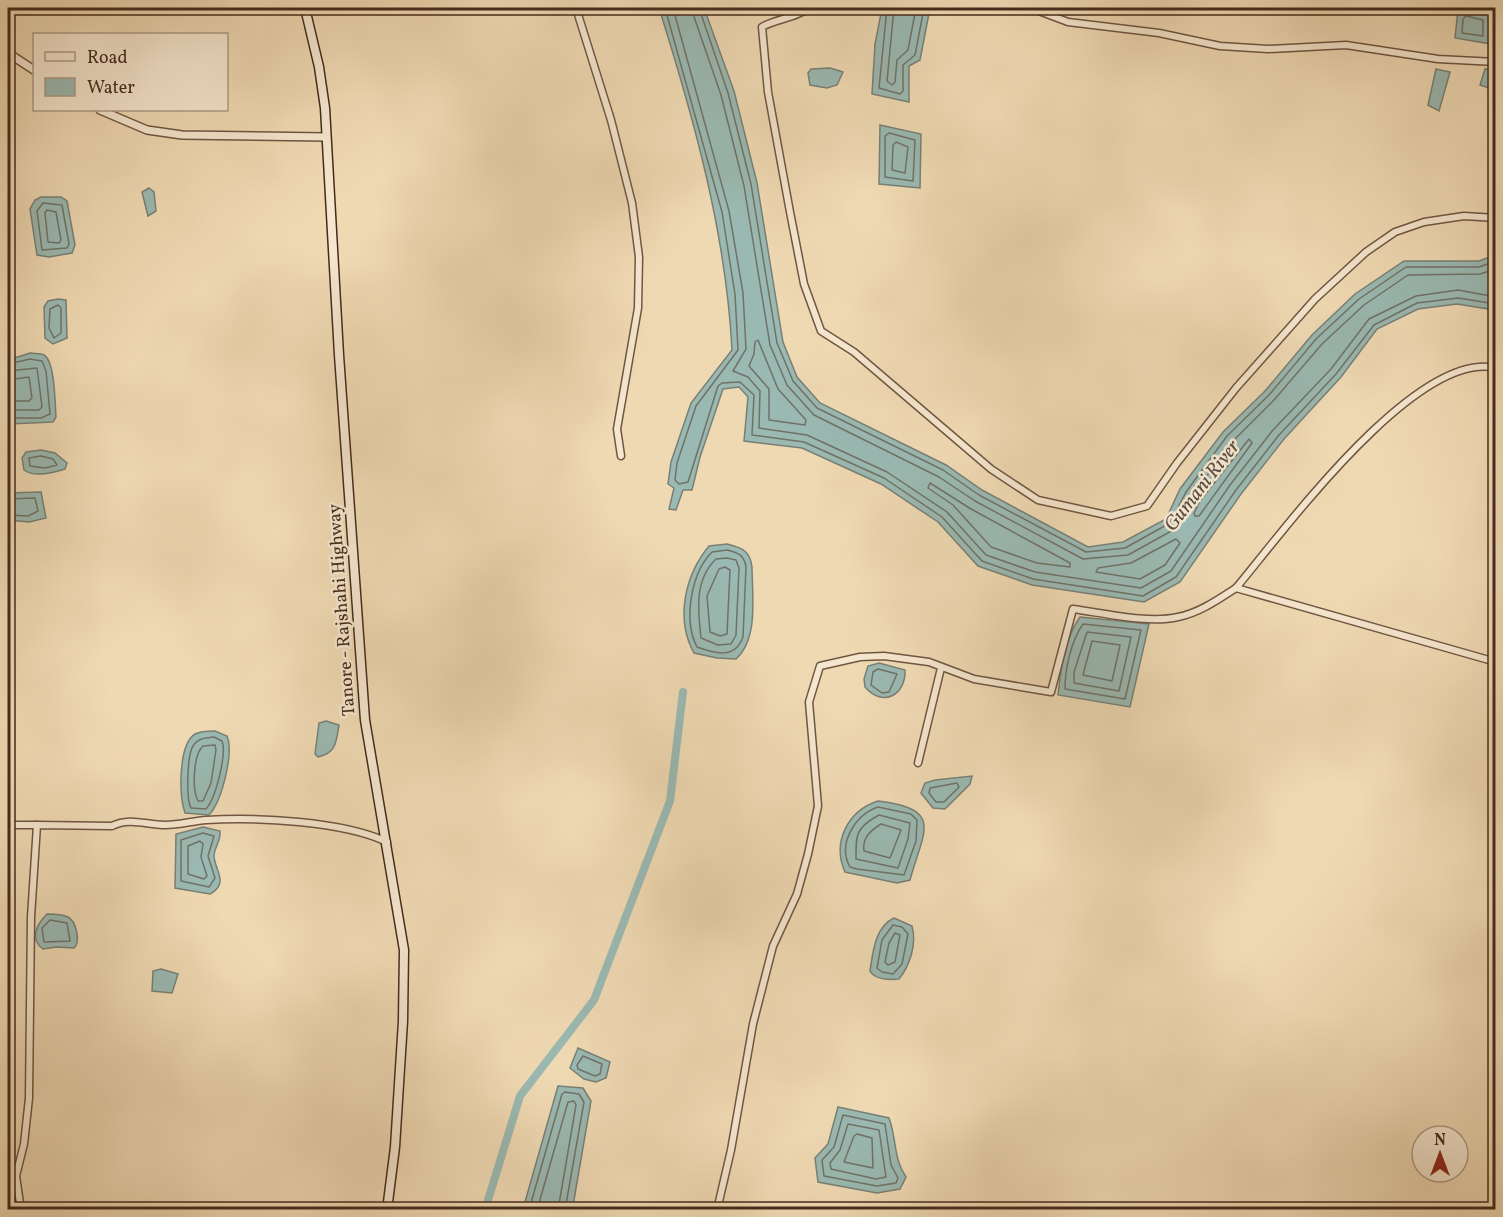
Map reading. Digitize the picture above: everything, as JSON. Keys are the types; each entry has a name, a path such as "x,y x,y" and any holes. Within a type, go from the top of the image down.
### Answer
{"main road":[{"name":"Tanore - Rajshahi Highway","path":"305,8 319,67 325,108 364,708 404,951 400,1067 387,1209"}],"street":[{"path":"576,8 611,120 632,203 639,257 638,308 617,429 621,456"},
{"path":"808,8 802,12 775,19 762,27 768,92 790,212 804,284 821,331 854,352 991,469 1038,500 1111,516 1147,506 1177,463 1236,388 1315,299 1366,252 1395,232 1424,222 1464,216 1496,218"},
{"path":"1031,8 1068,22 1158,33 1220,46 1268,49 1346,45 1438,58 1496,62"},
{"path":"8,53 33,69"},
{"path":"102,111 147,130 182,135 326,138"},
{"path":"717,1209 731,1150 753,1024 773,946 796,894 818,806 809,702 820,666 860,657 884,656 929,662 974,679 1051,692 1073,609 1130,617 1176,618 1205,606 1236,588 1321,484 1401,407 1436,380 1464,368 1482,365 1496,368"},
{"path":"1236,588 1496,662"},
{"path":"918,763 941,668"},
{"path":"8,825 112,826 123,821 163,825 207,820 278,820 367,833 387,842"},
{"path":"21,1209 15,1176 24,1144 29,1098 31,917 38,825"}],"water":[{"name":"Gumani River","path":"659,8 704,8 734,91 757,183 783,342 797,377 820,403 946,465 982,490 1088,547 1123,542 1166,519 1180,489 1223,432 1265,391 1312,335 1355,294 1404,261 1479,261 1495,255 1495,310 1457,304 1418,309 1377,329 1341,377 1284,439 1241,494 1180,582 1144,602 1032,585 978,566 938,522 881,484 802,448 744,441 748,397 739,387 723,389 700,457 692,490 683,490 676,510 669,509 674,488 668,484 671,462 691,403 732,350 723,263 706,177 696,134"},
{"path":"882,8 930,8 920,60 909,66 909,102 872,94 875,44"},
{"path":"1458,9 1489,14 1491,44 1455,38"},
{"path":"830,68 843,72 837,85 827,88 810,85 808,73 811,69"},
{"path":"1436,69 1450,72 1439,111 1428,105"},
{"path":"1485,69 1495,70 1495,90 1480,85"},
{"path":"880,125 921,134 920,188 879,184"},
{"path":"149,188 154,192 156,211 148,216 142,192"},
{"path":"41,197 61,197 67,201 75,245 72,253 49,257 37,255 30,209 35,200"},
{"path":"66,300 67,338 53,344 45,338 44,307 48,301"},
{"path":"30,353 44,355 48,359 54,383 56,417 53,422 9,424 8,360"},
{"path":"41,450 55,453 67,463 65,469 39,474 24,470 22,458 26,452"},
{"path":"41,492 46,518 29,522 8,520 8,493"},
{"path":"727,544 745,551 750,557 752,567 753,616 751,628 748,640 736,659 694,653 685,626 685,598 694,570 709,546"},
{"path":"1080,617 1149,624 1130,707 1058,695 1067,645"},
{"path":"879,663 905,670 902,686 892,696 879,697 865,687 864,679 868,666"},
{"path":"326,721 339,725 336,741 329,753 318,757 315,754 319,723"},
{"path":"215,731 227,736 229,744 226,777 218,799 209,815 185,813 181,771 185,748 195,734"},
{"path":"972,776 970,784 945,809 933,808 921,793 925,783"},
{"path":"878,801 913,810 921,817 924,825 923,836 910,880 897,883 845,872 840,850 845,829 858,812"},
{"path":"203,827 220,831 214,855 220,881 216,890 210,894 175,888 176,834"},
{"path":"47,914 63,915 71,919 77,937 74,948 43,949 39,945 36,941 36,931"},
{"path":"894,918 912,926 913,947 909,961 899,979 883,979 870,971 872,956 879,933"},
{"path":"161,969 178,974 172,993 152,991 153,971"},
{"path":"578,1048 610,1062 606,1078 596,1082 584,1079 570,1068"},
{"path":"558,1086 583,1088 591,1101 574,1200 571,1209 523,1209"},
{"path":"838,1107 889,1118 899,1163 906,1177 900,1189 877,1193 818,1182 815,1158 828,1144"}],"waterway":[{"path":"485,1210 520,1096 594,1000 670,801 683,692"}]}
